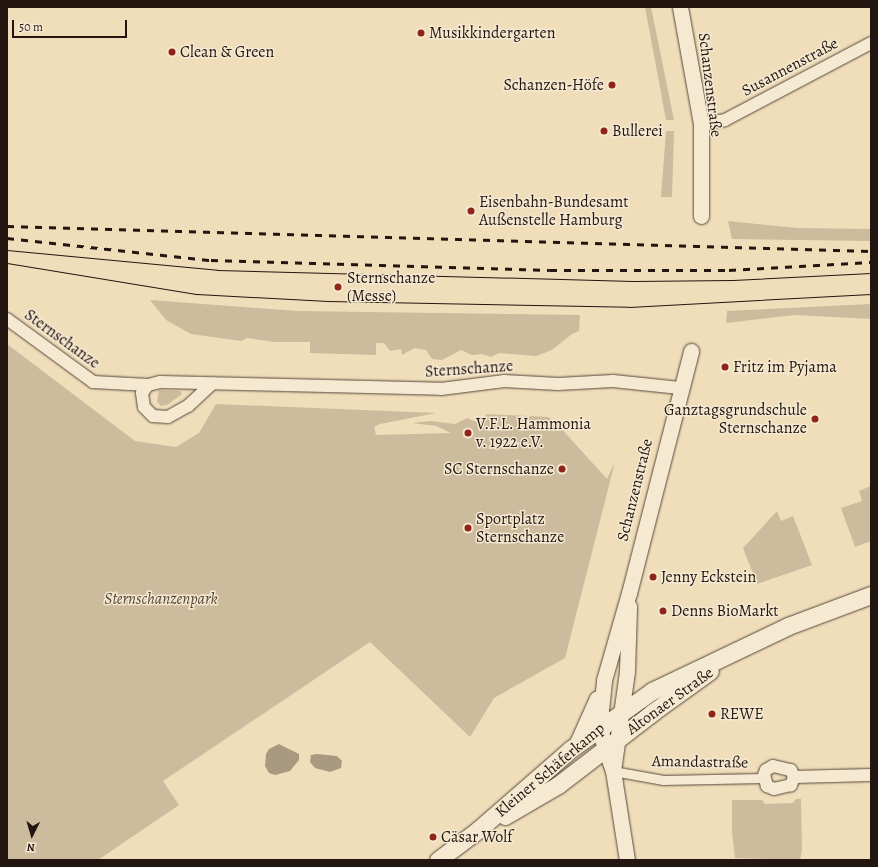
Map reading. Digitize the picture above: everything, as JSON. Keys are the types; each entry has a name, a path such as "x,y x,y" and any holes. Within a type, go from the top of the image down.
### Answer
{"main road":[{"name":"Altonaer Straße","path":"623,711 672,681 736,652 788,626 871,595"},
{"name":"Altonaer Straße","path":"604,750 736,652"},
{"name":"Kleiner Schäferkamp","path":"438,860 478,830 576,745 623,711"},
{"name":"Kleiner Schäferkamp","path":"478,830 543,795 604,750"}],"street":[{"name":"Schanzenstraße","path":"680,7 701,124 701,216"},
{"name":"Susannenstraße","path":"701,124 725,120 871,43"},
{"name":"Sternschanze","path":"7,319 93,382 148,385 160,382 441,389 504,381 558,384 613,381 680,388"},
{"name":"Schanzenstraße","path":"613,771 604,750 601,726 604,680 629,593 680,388 691,351"},
{"path":"148,385 142,394 144,407 153,416 168,418 188,406 212,384"},
{"name":"Schanzenstraße","path":"613,771 620,738 623,711 629,644 629,593"},
{"path":"576,745 604,680"},
{"name":"Amandastraße","path":"773,766 788,769 794,777 789,786 774,789 767,786 763,778 766,770 773,766"},
{"path":"613,771 627,860"},
{"name":"Amandastraße","path":"613,771 663,780 763,778"},
{"path":"794,777 871,775"}],"green space":[{"path":"645,7 651,7 674,120 666,120"},
{"path":"666,131 674,131 672,197 661,197"},
{"path":"728,221 797,228 871,229 871,241 732,239"},
{"path":"150,300 298,311 580,315 579,331 572,334 552,350 536,356 499,353 491,357 482,354 472,355 461,350 442,360 432,359 426,350 415,348 402,355 401,349 390,351 384,343 376,343 376,355 310,353 310,342 274,342 247,338 241,341 191,334 166,320"},
{"path":"871,304 871,319 795,315 726,323 727,311"},
{"name":"Sternschanzenpark","path":"7,344 135,441 176,447 199,433 216,404 436,413 380,424 374,427 376,435 451,433 436,426 412,423 430,421 455,424 467,418 479,423 487,414 548,417 558,425 607,479 615,462 565,658 494,698 470,737 370,642 163,781 179,805 98,860 7,860"},
{"path":"159,390 180,391 182,394 167,405 161,406 157,402"},
{"path":"871,486 871,541 855,547 841,508 862,501 859,491"},
{"path":"777,511 781,521 793,516 812,565 757,584 743,548"},
{"path":"796,799 801,799 802,850 800,860 735,858 732,832 732,800 762,800 765,804 793,803"}],"shaded area":[{"path":"279,744 299,754 299,760 290,771 275,775 269,773 265,766 266,754 269,749"},
{"path":"317,754 337,756 342,761 341,768 330,772 315,768 310,762 311,755"}],"tram line":[{"path":"7,250 217,270 633,281 733,280 871,273"},
{"path":"7,263 197,294 328,301 629,307 871,294"}],"railway":[{"path":"7,226 871,251"},
{"path":"7,238 211,260 550,270 729,270 871,262"}],"place":[{"name":"Musikkindergarten","path":"421,33"},
{"name":"Clean & Green","path":"172,52"},
{"name":"Schanzen-Höfe","path":"612,85"},
{"name":"Bullerei","path":"604,131"},
{"name":"Eisenbahn-Bundesamt Außenstelle Hamburg","path":"471,211"},
{"name":"Sternschanze (Messe)","path":"338,287"},
{"name":"Fritz im Pyjama","path":"725,367"},
{"name":"Ganztagsgrundschule Sternschanze","path":"815,419"},
{"name":"V.F.L. Hammonia v. 1922 e.V.","path":"468,433"},
{"name":"SC Sternschanze","path":"562,469"},
{"name":"Sportplatz Sternschanze","path":"468,528"},
{"name":"Jenny Eckstein","path":"653,577"},
{"name":"Denns BioMarkt","path":"663,611"},
{"name":"REWE","path":"712,714"},
{"name":"Cäsar Wolf","path":"433,837"}]}
